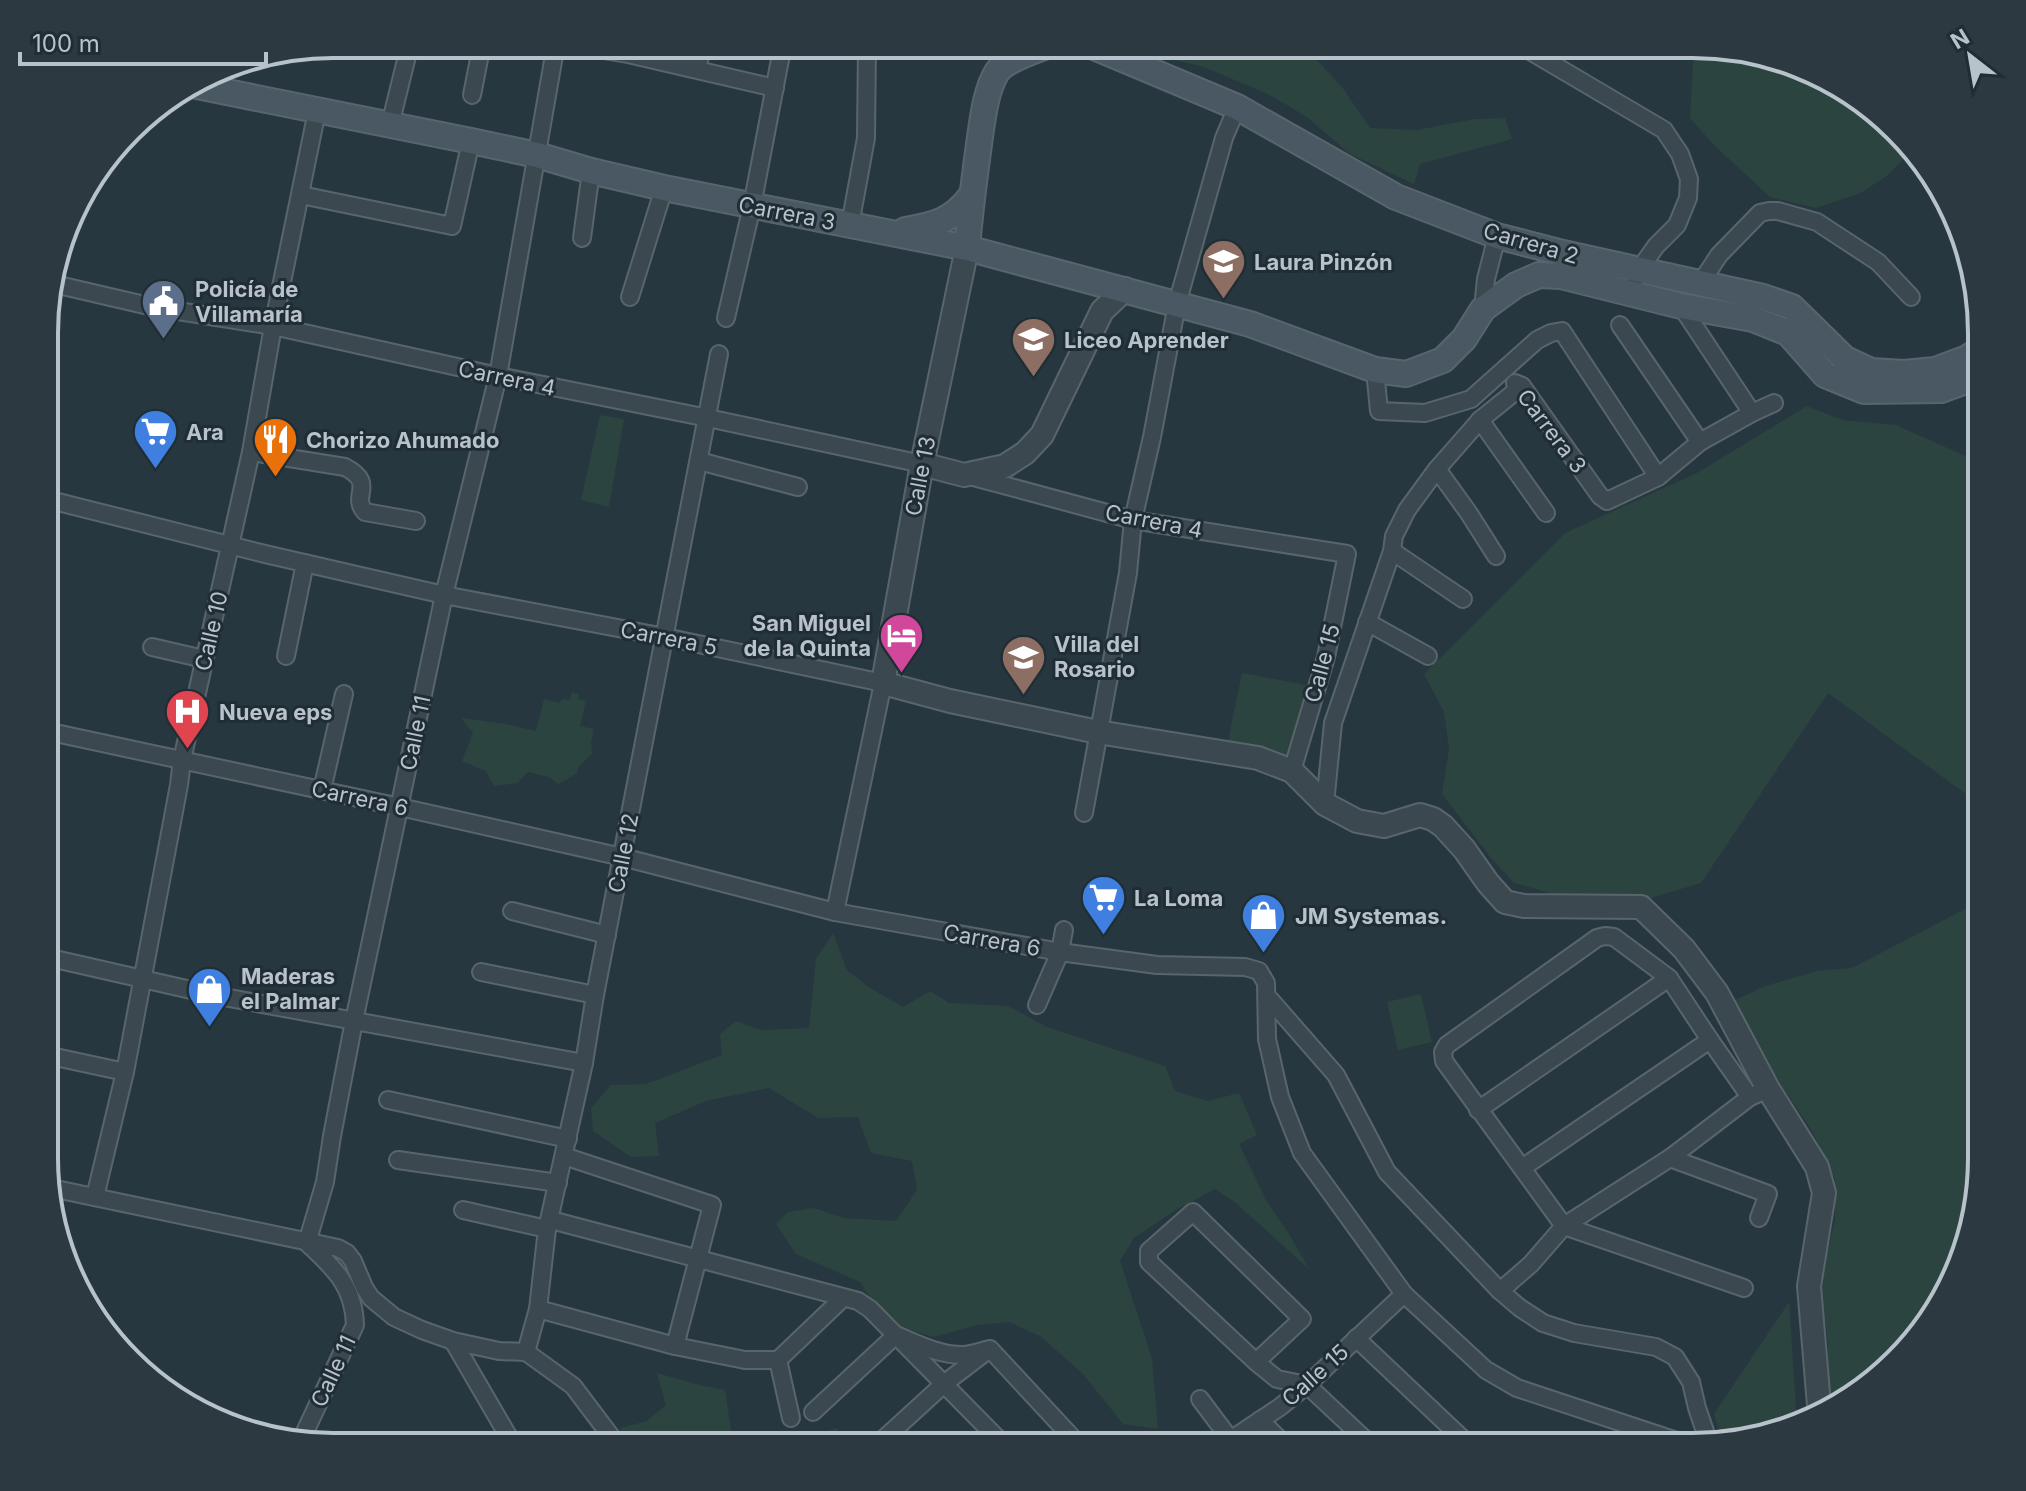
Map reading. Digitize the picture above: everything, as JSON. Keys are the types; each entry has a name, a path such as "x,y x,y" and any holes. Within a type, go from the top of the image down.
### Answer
{"main road":[{"name":"Calle 13","path":"967,248 971,196 984,114 990,89 1006,59"},
{"name":"Carrera 2","path":"1123,59 1237,107 1396,197 1497,236 1763,297 1792,307 1845,359 1871,371 1904,373 1935,370 1967,358"},
{"name":"Carrera 3","path":"207,88 537,155 664,188 967,248 1250,324 1375,370"},
{"path":"891,232 931,226 946,220 962,209 971,196"},
{"name":"Carrera 2","path":"1483,309 1516,285 1539,275 1561,276 1631,295 1753,319 1788,333 1825,375 1864,391 1941,390 1967,380"},
{"path":"1375,370 1406,374 1443,360 1464,339 1483,309"}],"street":[{"path":"390,125 406,59"},
{"path":"472,95 479,59"},
{"name":"Calle 11","path":"305,1431 355,1325 355,1307 347,1288 330,1265 307,1243 325,1182 354,1021 444,595 498,376 553,59"},
{"path":"663,59 775,88"},
{"path":"697,69 699,59"},
{"path":"726,318 752,206 780,59"},
{"path":"850,225 866,138 867,59"},
{"path":"1544,59 1664,130 1680,154 1689,179 1688,198 1677,225 1656,246 1639,270 1631,295"},
{"path":"1084,813 1128,573 1133,520 1177,304 1224,138 1237,107"},
{"name":"Calle 10","path":"95,1197 125,1072 182,760 251,452 317,111"},
{"path":"301,195 452,226 471,141"},
{"path":"582,238 591,171"},
{"path":"630,297 664,188"},
{"path":"1700,284 1719,255 1760,213 1778,211 1817,222 1878,262 1911,297"},
{"path":"1483,309 1486,279 1497,236"},
{"name":"Calle 13","path":"835,912 883,683 922,464 967,248"},
{"name":"Carrera 4","path":"62,286 153,307 273,326 922,464 1133,520 1347,554"},
{"name":"Carrera 4","path":"964,475 1005,466 1025,453 1042,435 1102,311 1125,289"},
{"path":"1681,306 1752,413"},
{"path":"1620,325 1700,442"},
{"path":"1375,370 1379,411 1425,413 1471,399 1537,340 1562,331 1658,477 1700,442 1774,403"},
{"name":"Calle 12","path":"526,1352 538,1309 549,1224 584,1063 719,354"},
{"name":"Carrera 3","path":"1494,380 1522,386 1600,496 1607,501 1658,477"},
{"path":"1325,804 1333,723 1392,551 1394,536 1407,510 1437,469 1480,420 1522,386"},
{"path":"1480,420 1546,513"},
{"path":"251,452 345,467 356,473 362,482 361,510 416,521"},
{"path":"699,461 798,487"},
{"path":"1437,469 1496,556"},
{"name":"Carrera 5","path":"58,502 444,595 665,637 1098,732 1258,758 1292,771"},
{"path":"1392,551 1463,599"},
{"name":"Calle 15","path":"1292,771 1326,657 1347,554"},
{"path":"286,656 305,563"},
{"path":"1367,622 1428,656"},
{"path":"152,647 204,659"},
{"path":"322,790 344,694"},
{"name":"Carrera 6","path":"58,734 622,857 835,912 1060,952 1157,965 1245,967 1259,971 1266,983 1267,996"},
{"path":"1292,771 1325,804 1357,821 1384,826 1420,815 1433,819 1464,849 1505,902 1524,906 1641,907 1684,949 1717,993 1759,1093"},
{"path":"512,911 607,935"},
{"path":"1037,1005 1060,952 1064,930"},
{"path":"1744,1288 1564,1226 1444,1061 1443,1052 1447,1045 1597,938 1614,937 1669,978 1710,1040 1759,1093 1817,1167 1824,1193 1809,1286 1819,1403"},
{"path":"59,960 143,981 584,1063"},
{"path":"481,972 595,995"},
{"path":"1478,1110 1669,978"},
{"path":"1267,996 1336,1075 1387,1172 1500,1291 1543,1323 1574,1333 1656,1347 1675,1357 1691,1382 1705,1432"},
{"path":"1267,996 1270,1053 1280,1097 1302,1153 1404,1294 1486,1370 1517,1388 1653,1433"},
{"path":"1522,1168 1710,1040"},
{"path":"59,1058 125,1072"},
{"path":"1500,1291 1531,1264 1564,1226 1670,1158 1759,1093"},
{"path":"388,1100 566,1148 712,1205 675,1346"},
{"path":"1670,1158 1768,1194 1759,1218"},
{"path":"398,1160 558,1183"},
{"path":"61,1190 338,1248 353,1261 371,1298 394,1317 453,1341 499,1351 526,1352 573,1386 603,1432"},
{"path":"463,1210 549,1224 858,1301 870,1309 992,1432"},
{"path":"1256,1362 1302,1319 1193,1212 1149,1251 1149,1262 1256,1362 1277,1379 1307,1385 1358,1433"},
{"name":"Calle 15","path":"1241,1433 1307,1385 1404,1294"},
{"path":"538,1309 675,1346 745,1360 778,1360 843,1298"},
{"path":"896,1335 946,1353 965,1355 990,1349"},
{"path":"813,1412 896,1335"},
{"path":"1356,1338 1453,1433"},
{"path":"453,1341 506,1432"},
{"path":"902,1432 945,1383 990,1349"},
{"path":"990,1349 1068,1433"},
{"path":"778,1360 791,1418"},
{"path":"1200,1399 1219,1433"},
{"path":"1260,1420 1273,1433"}],"green space":[{"path":"1171,59 1316,59 1342,87 1370,128 1417,130 1475,119 1505,118 1512,139 1420,164 1414,184 1350,154 1307,117 1270,95 1204,67"},
{"path":"1693,59 1747,63 1815,86 1830,95 1860,115 1904,158 1888,175 1861,193 1816,208 1770,197 1690,118"},
{"path":"1807,406 1842,420 1896,425 1967,457 1967,795 1828,693 1701,883 1647,899 1562,896 1514,883 1442,794 1449,749 1444,712 1424,674 1565,533 1697,473"},
{"path":"600,415 624,419 609,507 581,500"},
{"path":"1242,673 1307,685 1290,759 1227,746"},
{"path":"572,692 579,694 578,699 586,701 580,726 594,729 592,754 579,766 576,774 558,784 549,777 528,772 517,783 494,786 486,771 462,761 473,733 461,718 536,731 544,699 560,703 562,699 570,700"},
{"path":"1967,908 1967,1176 1963,1212 1940,1280 1922,1311 1874,1365 1828,1397 1828,1345 1820,1281 1835,1221 1835,1179 1812,1131 1727,1004 1765,986 1818,971 1852,968"},
{"path":"833,933 847,970 903,1007 930,991 949,1003 1008,1006 1047,1027 1165,1066 1175,1091 1208,1101 1239,1093 1257,1135 1239,1144 1266,1200 1309,1269 1236,1203 1215,1189 1134,1238 1120,1261 1152,1358 1158,1429 1123,1424 1083,1374 1040,1336 1009,1322 977,1325 934,1337 898,1327 874,1304 860,1282 796,1254 776,1224 788,1212 814,1208 843,1218 896,1221 917,1190 912,1161 871,1153 858,1117 818,1118 769,1088 706,1101 655,1123 659,1156 631,1157 593,1131 591,1108 611,1085 646,1084 722,1055 720,1034 736,1021 760,1030 809,1028 816,959"},
{"path":"1421,994 1432,1042 1398,1050 1387,1002"},
{"path":"1789,1302 1796,1412 1747,1428 1719,1432 1714,1414"},
{"path":"657,1373 725,1390 731,1432 623,1432 620,1428 647,1421 666,1405"}],"place":[{"name":"Laura Pinzón","path":"1223,301"},
{"name":"Policía de Villamaría","path":"164,341"},
{"name":"Liceo Aprender","path":"1033,379"},
{"name":"Ara","path":"155,471"},
{"name":"Chorizo Ahumado","path":"275,479"},
{"name":"San Miguel de la Quinta","path":"902,675"},
{"name":"Villa del Rosario","path":"1023,696"},
{"name":"Nueva eps","path":"188,751"},
{"name":"La Loma","path":"1103,937"},
{"name":"JM Systemas.","path":"1264,955"},
{"name":"Maderas el Palmar","path":"210,1028"}]}
